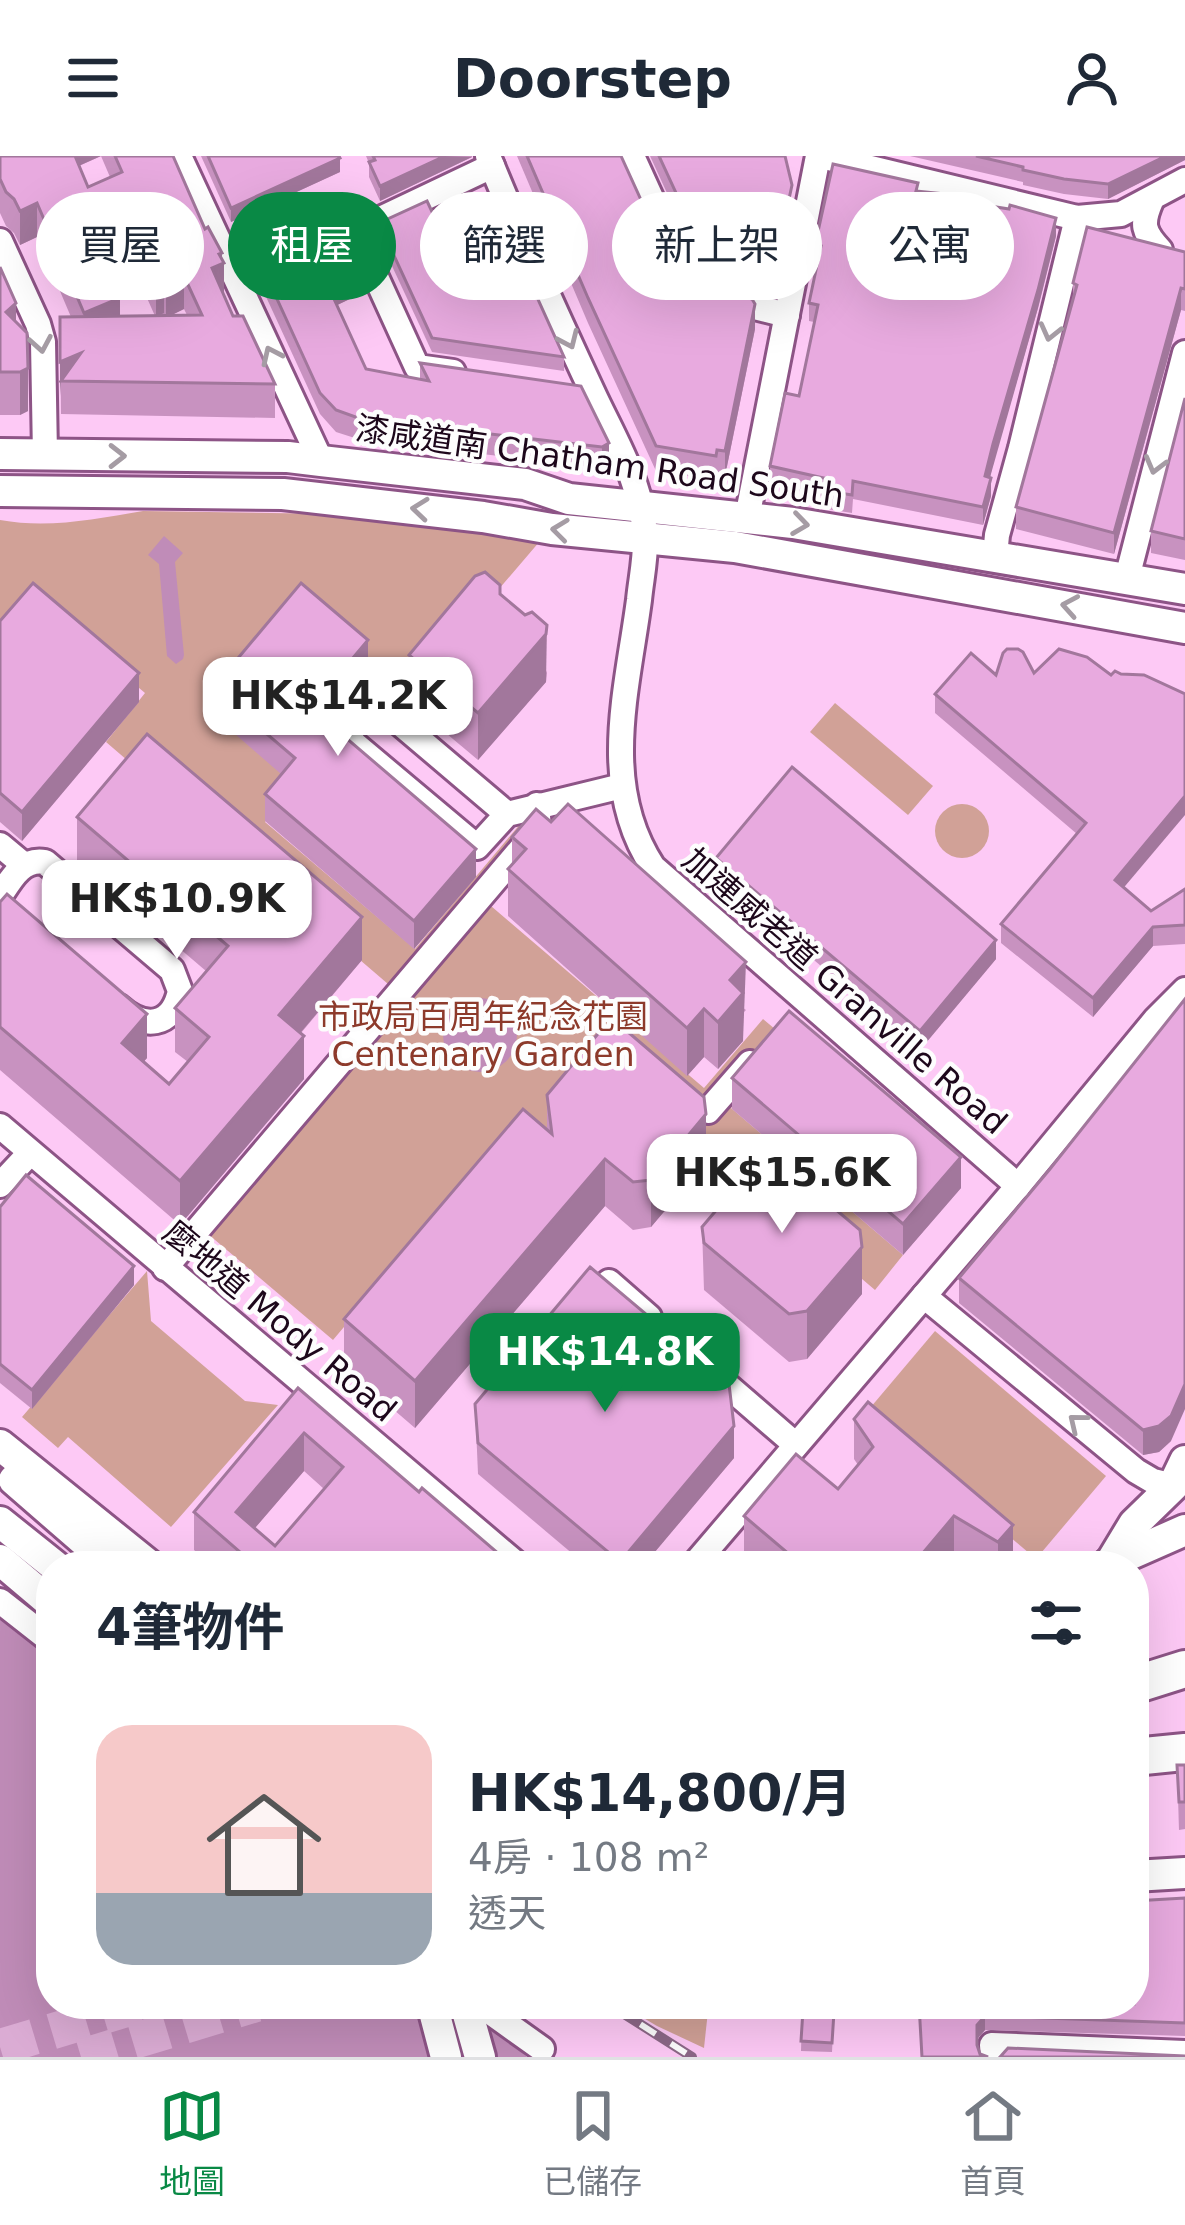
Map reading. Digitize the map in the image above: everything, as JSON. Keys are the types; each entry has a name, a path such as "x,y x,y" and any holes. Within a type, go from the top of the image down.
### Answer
{"highway":[{"path":"1149,1680 1185,1669"},
{"path":"1149,1756 1185,1752"}],"main road":[{"name":"漆咸道南 Chatham Road South","path":"0,454 288,457 525,484 569,499 793,523 1185,589"},
{"path":"321,461 356,502"},
{"name":"漆咸道南 Chatham Road South","path":"0,491 283,494 356,502 552,529 735,547 1185,628"},
{"path":"0,1444 132,1551"},
{"path":"0,1466 95,1551"},
{"path":"1116,1551 1134,1524 1181,1478"},
{"path":"1137,1551 1185,1530"},
{"path":"5,1539 36,1555"},
{"path":"5,1539 36,1582"},
{"path":"1149,1875 1185,1873"},
{"path":"1149,1894 1185,1893"},
{"path":"436,2019 446,2057"},
{"path":"469,2019 480,2057"}],"street":[{"path":"179,156 321,461"},
{"path":"632,156 694,292 787,315"},
{"path":"747,518 802,226 820,156 1077,218 1121,214 1185,180"},
{"path":"487,377 417,367 355,230 490,161"},
{"name":"加連威老道 Granville Road","path":"490,161 635,479 642,507 645,539 619,762 631,828 652,868 799,1005 1018,1186"},
{"path":"1150,200 1143,220 1145,234 1173,253"},
{"path":"1077,218 1089,232 1173,253"},
{"path":"994,556 1077,218"},
{"path":"0,241 44,342 45,455"},
{"path":"1127,578 1185,353"},
{"path":"556,387 592,392"},
{"path":"507,814 375,703 346,737 478,847 507,814 622,786"},
{"path":"166,1268 539,828 537,805"},
{"path":"0,845 24,865"},
{"path":"2,908 24,865 39,861 172,970 180,991 163,1019 142,1022 93,986"},
{"path":"706,1551 1169,1003 1185,991"},
{"path":"708,1111 766,1044"},
{"name":"麼地道 Mody Road","path":"2,1133 501,1551"},
{"path":"0,1185 30,1153"},
{"path":"609,1282 796,1445"},
{"path":"924,1296 1136,1472 1153,1481 1181,1478"},
{"path":"0,1601 36,1629"},
{"path":"500,2019 542,2049"},
{"path":"993,2057 992,2045 1185,2054"}],"green space":[{"name":"市政局百周年紀念花園 Centenary Garden","path":"143,511 337,514 540,541 405,699 302,611 295,786 265,822 415,949 526,817 549,837 491,906 704,1088 763,1019 788,1040 731,1108 903,1255 875,1290 606,1061 528,1153 506,1135 333,1340 208,1234 380,1028 364,1014 388,984 106,742 145,693 40,604 0,632 0,520 54,523"},
{"path":"835,703 933,786 908,815 810,732"},
{"path":"962,804 981,812 989,831 981,850 962,858 943,850 935,831 943,812"},
{"path":"147,1271 151,1321 245,1401 278,1405 171,1527 68,1437 58,1448 22,1417"},
{"path":"935,1331 1106,1476 1043,1551 1027,1551 865,1414"},
{"path":"645,2019 707,2019 704,2048"}],"shaded area":[{"path":"164,536 183,553 175,562 184,655 176,664 167,656 159,564 148,555"},
{"path":"480,998 506,1009 517,1035 506,1061 480,1072 454,1061 443,1035 454,1009"},
{"path":"0,1613 36,1643 36,2019 483,2019 527,2057 0,2057"}],"building":[{"path":"0,156 75,156 88,187 122,172 115,156 173,156 189,192 36,192 36,203 20,211 0,179"},
{"path":"208,156 340,158 266,192 228,192 228,201"},
{"path":"373,156 445,156 380,186 369,162 375,160"},
{"path":"527,156 621,156 637,192 612,192 612,300 753,300 725,451 717,450 716,456 656,446 588,298 588,192 542,192"},
{"path":"659,156 785,156 792,185 790,192 676,192"},
{"path":"976,156 1166,156 1108,184 1064,179"},
{"path":"833,164 918,183 916,191 926,192 846,192 846,300 1014,300 1014,206 1056,218 993,444 983,507 853,481 852,495 827,491 828,479 770,466 785,393 799,396 818,305 809,303 822,300 822,214"},
{"path":"420,204 420,300 538,300 564,357 432,338 396,260 396,215"},
{"path":"204,227 222,253 224,263 212,268 233,316 243,316 275,384 61,381 81,353 60,362 60,317 202,315 195,300 204,300"},
{"path":"1087,227 1185,252 1185,289 1181,288 1114,533 1016,507 1077,285 1073,283"},
{"path":"0,267 16,303 6,312 27,333 28,368 20,372 0,372"},
{"path":"78,300 115,300 84,313"},
{"path":"277,300 334,300 366,369 429,381 420,363 581,386 609,443 602,447 361,419 336,410 320,393"},
{"path":"1185,398 1185,539 1151,531"},
{"path":"485,572 500,585 500,594 525,615 532,612 547,625 546,634 478,713 409,655 475,576"},
{"path":"33,583 139,673 22,812 0,793 0,621"},
{"path":"301,583 368,640 311,708 476,849 414,921 265,794 295,758 213,688"},
{"path":"1007,649 1023,652 1034,673 1059,649 1087,657 1111,675 1115,671 1144,675 1185,694 1185,796 1115,880 1151,911 1185,889 1185,925 1153,927 1093,998 1001,924 1086,823 935,694 971,653 996,675"},
{"path":"147,734 362,917 279,1015 304,1036 180,1181 0,1027 0,902 7,894 147,1014 122,1043 169,1084 209,1037 175,1008 228,946 77,817"},
{"path":"792,767 996,940 920,1031 716,858"},
{"path":"568,804 746,962 730,980 743,993 718,1022 704,1009 687,1028 508,869 526,849 512,837 536,809 551,822"},
{"path":"1185,999 1185,1384 1171,1416 1143,1430 959,1278"},
{"path":"789,1011 961,1157 903,1224 732,1078"},
{"path":"621,1026 704,1097 706,1114 651,1180 633,1182 605,1159 415,1381 344,1319 523,1109 552,1134 547,1095 602,1029"},
{"path":"776,1159 860,1230 862,1247 807,1311 789,1314 704,1243 702,1227 758,1161"},
{"path":"26,1175 134,1266 32,1390 0,1364 0,1207"},
{"path":"590,1267 729,1384 734,1426 629,1551 607,1551 478,1443 475,1404"},
{"path":"298,1388 496,1551 239,1551 194,1512","holes":["304,1433 343,1467 275,1546 236,1512"]},
{"path":"868,1402 1013,1525 998,1542 954,1516 925,1551 785,1551 744,1516 796,1454 838,1489 873,1447 854,1419"},
{"path":"1177,1765 1185,1765 1185,1802 1179,1802"},
{"path":"1185,1898 1185,2023 1071,2019 1149,2019 1149,1900"},
{"path":"802,2019 834,2019 832,2043 801,2041"},
{"path":"920,2019 982,2019 977,2025 977,2045 980,2054 988,2057 922,2057"},
{"path":"1008,2048 1185,2056 1185,2057 1000,2057"}],"tunnel":[{"path":"0,2047 93,2019"},
{"path":"81,2057 206,2019"}],"railway":[{"path":"632,2019 692,2057"}]}
